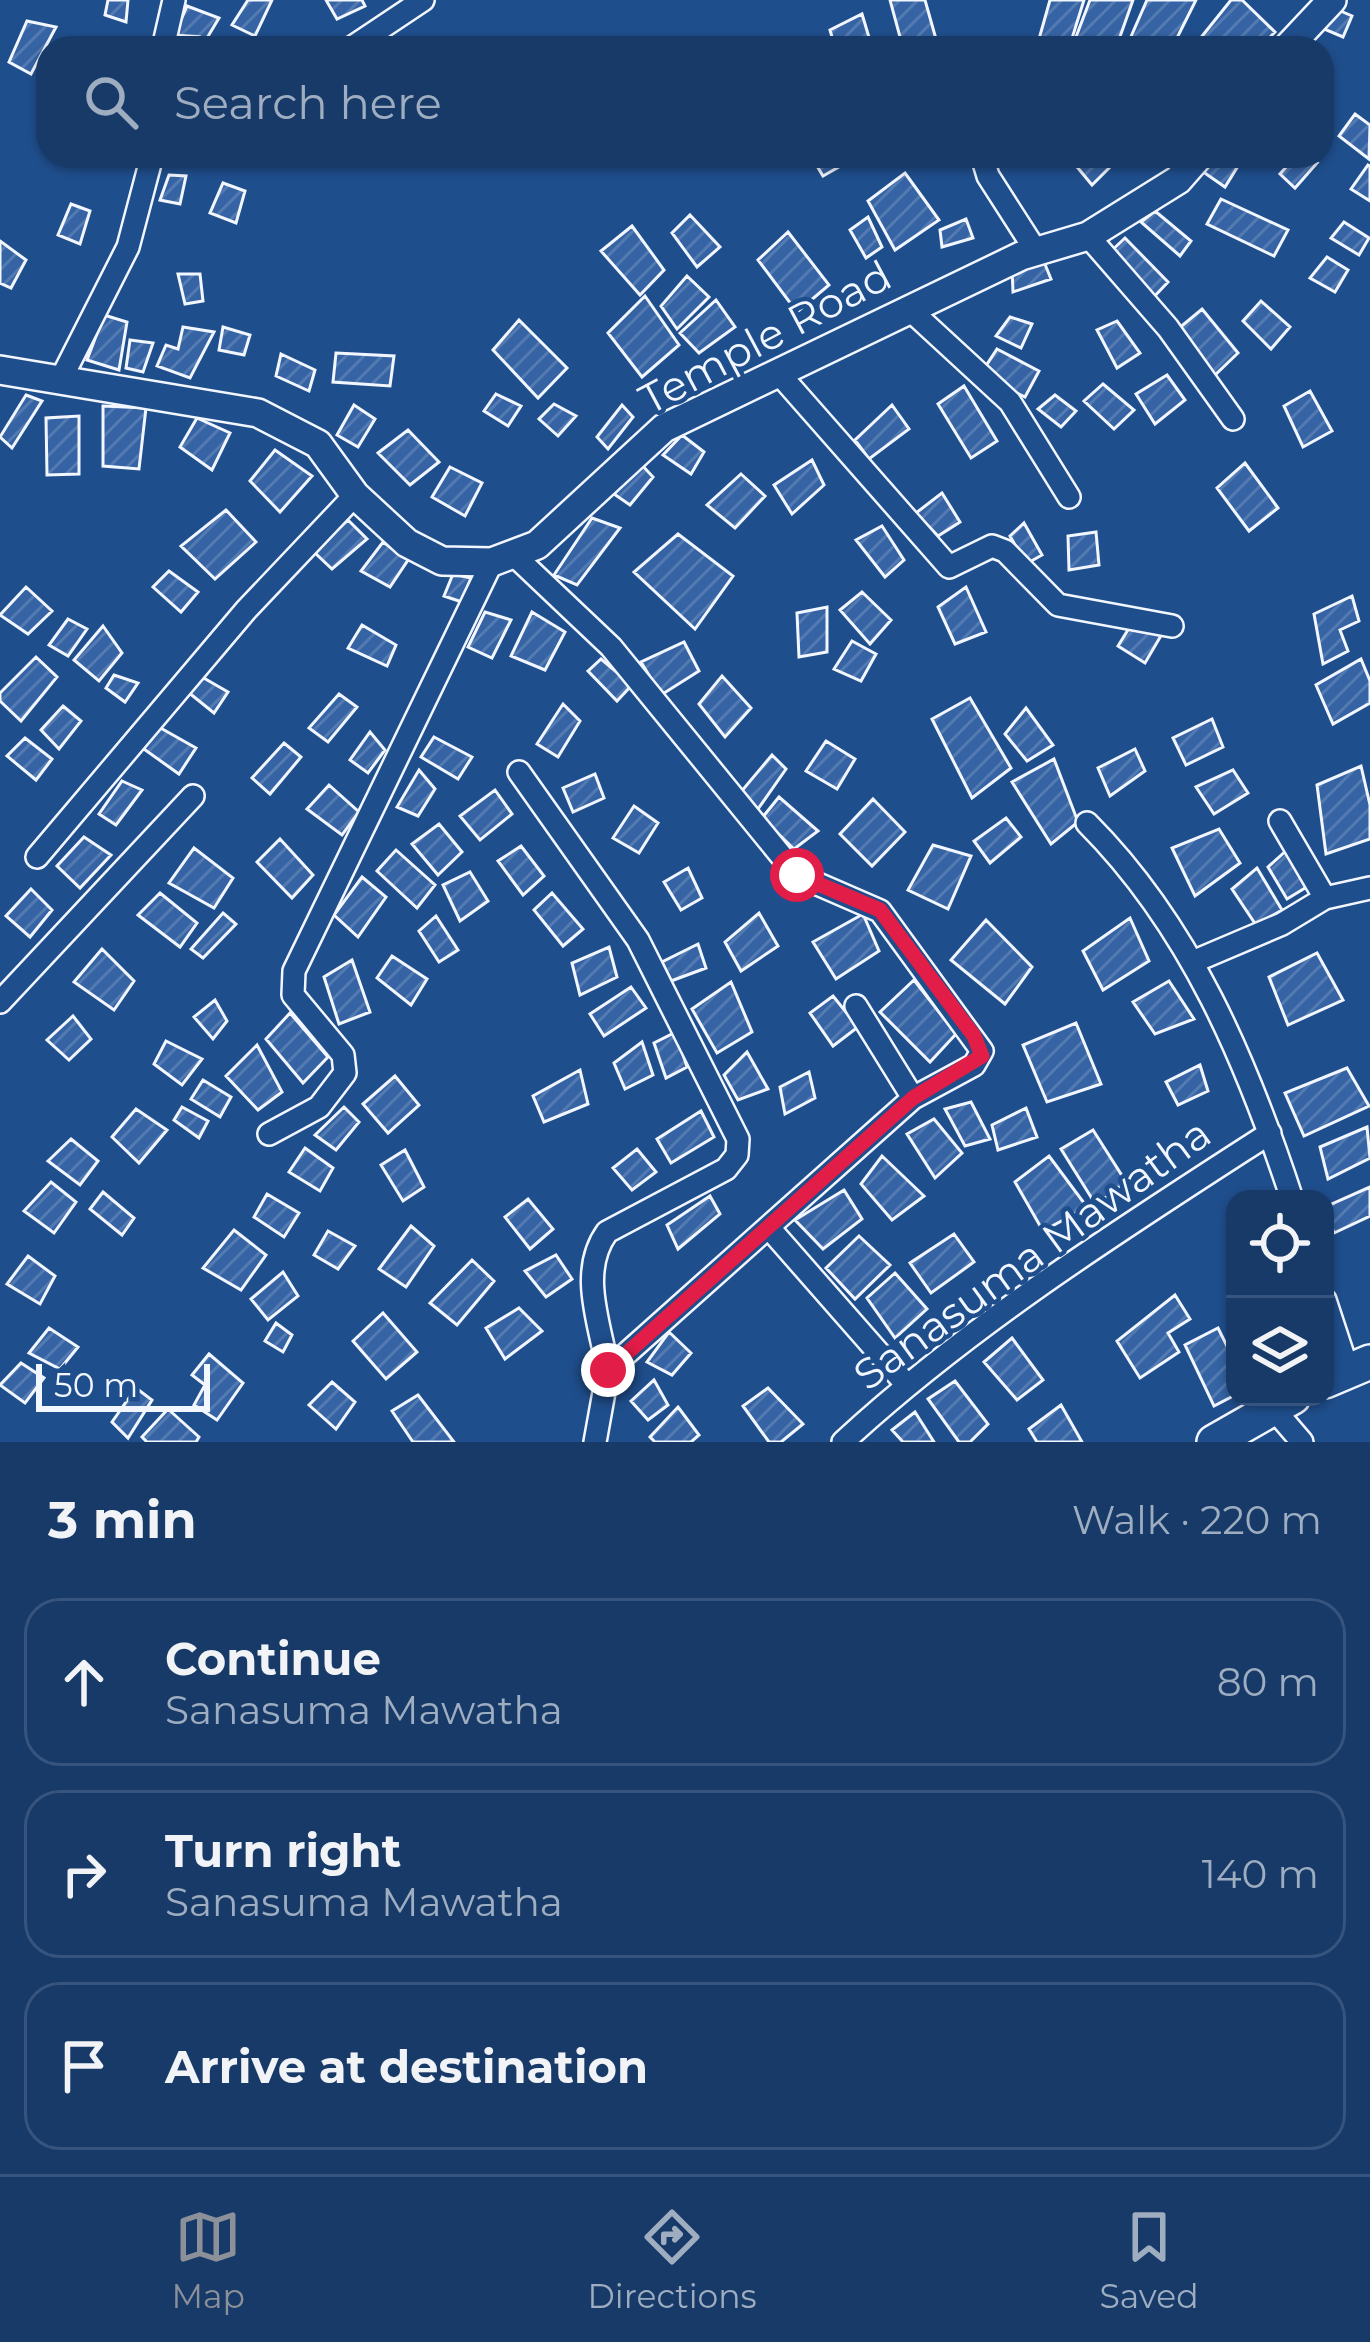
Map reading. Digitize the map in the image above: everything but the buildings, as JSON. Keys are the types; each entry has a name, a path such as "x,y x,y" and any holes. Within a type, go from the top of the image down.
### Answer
{"main road":[{"path":"1214,1442 1275,1406"}],"street":[{"path":"166,36 174,0"},
{"path":"369,36 423,0"},
{"path":"1298,36 1332,0"},
{"path":"60,381 128,247 149,168"},
{"path":"986,168 1036,251"},
{"name":"Temple Road","path":"504,560 537,545 664,428 782,376 908,308 1036,251 1088,236 1178,180 1188,168"},
{"path":"1088,236 1168,328 1233,418"},
{"path":"908,308 1010,402 1069,497"},
{"path":"0,370 259,413 318,444 355,495 407,543 442,561 504,560 610,647 797,875 860,897 895,926 982,1052 974,1065 913,1098 608,1370"},
{"path":"782,376 949,567 992,546 1005,550 1058,605 1172,626"},
{"path":"37,857 246,610 355,495"},
{"path":"269,1134 319,1107 346,1073 343,1055 293,995 294,971 504,560"},
{"path":"519,772 638,940 738,1139 737,1155 726,1169 607,1232 595,1249 590,1270 608,1370 595,1442"},
{"path":"0,1002 193,796"},
{"path":"1280,821 1325,898"},
{"path":"1087,823 1195,961 1270,1133 1289,1190"},
{"path":"1195,961 1282,924 1325,898 1370,888"},
{"path":"856,1006 913,1098"},
{"name":"Sanasuma Mawatha","path":"843,1442 906,1384 1118,1232 1270,1133"},
{"path":"770,1228 906,1384"},
{"path":"1334,1328 1348,1371"},
{"path":"1284,1406 1302,1442"}],"route":[{"path":"608,1370 913,1098 982,1056 974,1036 880,910 860,897 797,875"}]}
